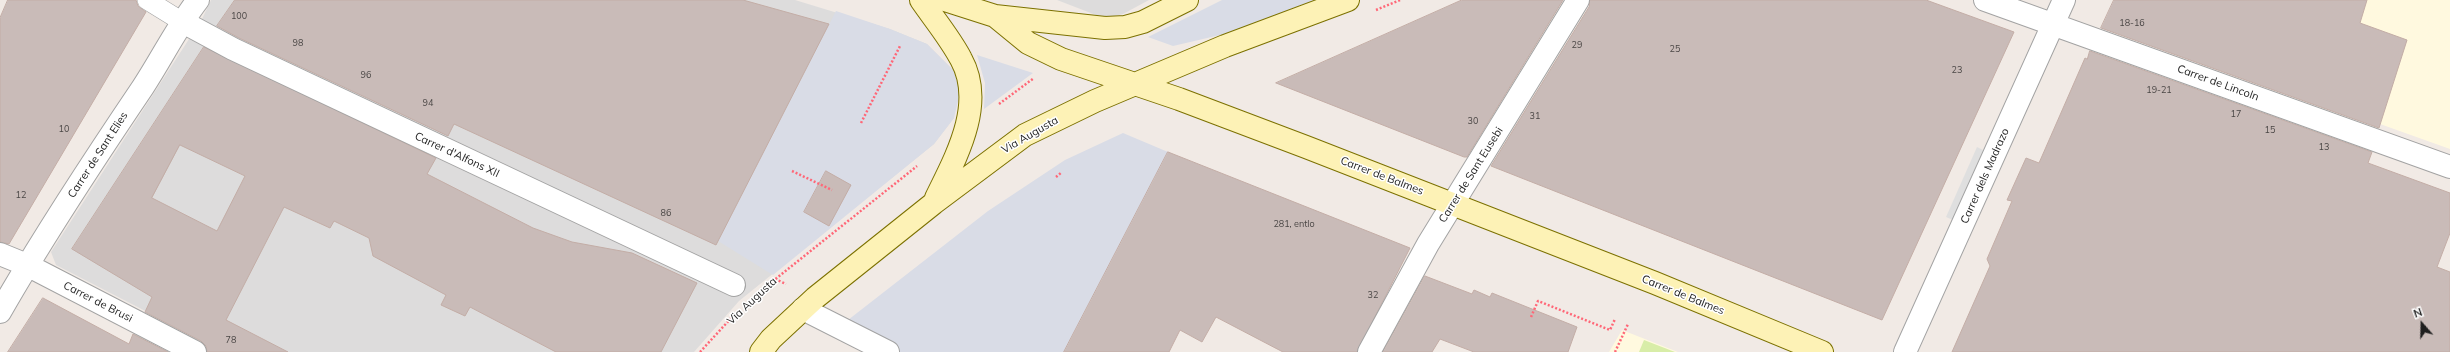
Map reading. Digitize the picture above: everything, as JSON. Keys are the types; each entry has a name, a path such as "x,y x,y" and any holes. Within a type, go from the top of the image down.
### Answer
{"main road":[{"path":"921,0 961,59 968,77 971,98 967,127 934,203"},
{"name":"Carrer de Balmes","path":"945,0 995,16 1028,43 1061,59 1138,84 1452,203 1822,352"},
{"path":"995,16 1105,28 1124,27 1143,22 1187,0"},
{"name":"Via Augusta","path":"761,352 803,309 934,203 1025,135 1095,100 1138,84 1225,46 1348,0"}],"street":[{"name":"Carrer de Sant Elies","path":"0,312 27,265 155,68 181,21 198,0"},
{"name":"Carrer de Sant Eusebi","path":"1369,352 1452,203 1578,0"},
{"name":"Carrer de Lincoln","path":"1985,0 2450,167"},
{"name":"Carrer dels Madrazo","path":"1905,352 2064,0"},
{"name":"Carrer d'Alfons XII","path":"181,21 233,49 734,285"},
{"name":"Carrer de Brusi","path":"0,254 27,265 196,352"},
{"path":"803,309 888,352"}],"lane":[{"path":"147,0 181,21"}],"path":[{"path":"861,123 900,46"},
{"path":"993,108 1038,76"},
{"name":"Via Augusta","path":"759,293 920,164"},
{"path":"792,171 832,190"},
{"path":"1056,177 1062,172"},
{"path":"1531,318 1538,301 1610,330 1615,319"},
{"name":"Via Augusta","path":"700,352 738,311"},
{"path":"1615,352 1628,324"}],"shaded area":[{"path":"211,0 795,0 890,29 927,44 954,71 954,118 934,144 739,301 694,352 225,352 56,265 51,252 202,19"},
{"path":"1057,0 1149,0 1123,14 1110,17 1096,15"},
{"path":"1222,0 1319,0 1250,28 1173,46 1148,37"},
{"path":"2361,0 2450,0 2450,149 2380,124 2360,23"},
{"path":"836,11 890,29 927,44 954,71 960,93 954,118 934,144 773,275 718,241"},
{"path":"977,55 1033,73 984,109 985,83"},
{"path":"1123,133 1168,152 1064,352 900,352 861,331 848,320 988,211 1065,160"},
{"path":"1977,147 1985,151 1953,220 1946,217"},
{"path":"1622,330 1678,352 1609,352"}],"green space":[{"path":"1644,340 1675,352 1639,352"}],"building":[{"path":"8,0 136,0 138,6 146,12 9,244 0,242 0,18"},
{"path":"235,0 743,0 829,24 716,245 454,124 448,136 239,38 217,26"},
{"path":"1462,0 1563,0 1467,157 1276,83"},
{"path":"1590,0 1926,0 2014,32 1882,320 1491,166 1589,7"},
{"path":"2114,0 2367,0 2360,23 2407,40 2379,128 2101,28"},
{"path":"204,47 436,158 427,174 533,228 572,242 632,253 697,283 661,352 556,352 470,307 465,316 441,305 446,295 373,256 369,238 334,221 330,228 284,207 226,320 288,352 207,352 206,346 201,341 145,312 152,297 72,249","holes":["180,145 245,176 217,231 152,198"]},
{"path":"2090,51 2372,152 2368,163 2450,193 2450,233 2437,267 2450,272 2450,352 1952,352 1990,266 1987,259 2012,201 2007,200 2026,158 2039,163 2085,58 2087,59"},
{"path":"1168,152 1410,248 1357,352 1283,352 1216,317 1202,342 1180,330 1169,352 1064,352"},
{"path":"826,171 851,185 829,226 804,212"},
{"path":"1425,276 1472,294 1474,290 1490,297 1492,293 1577,327 1568,352 1474,352 1440,339 1432,352 1383,352"},
{"path":"43,298 129,344 133,334 168,352 8,352"}]}
